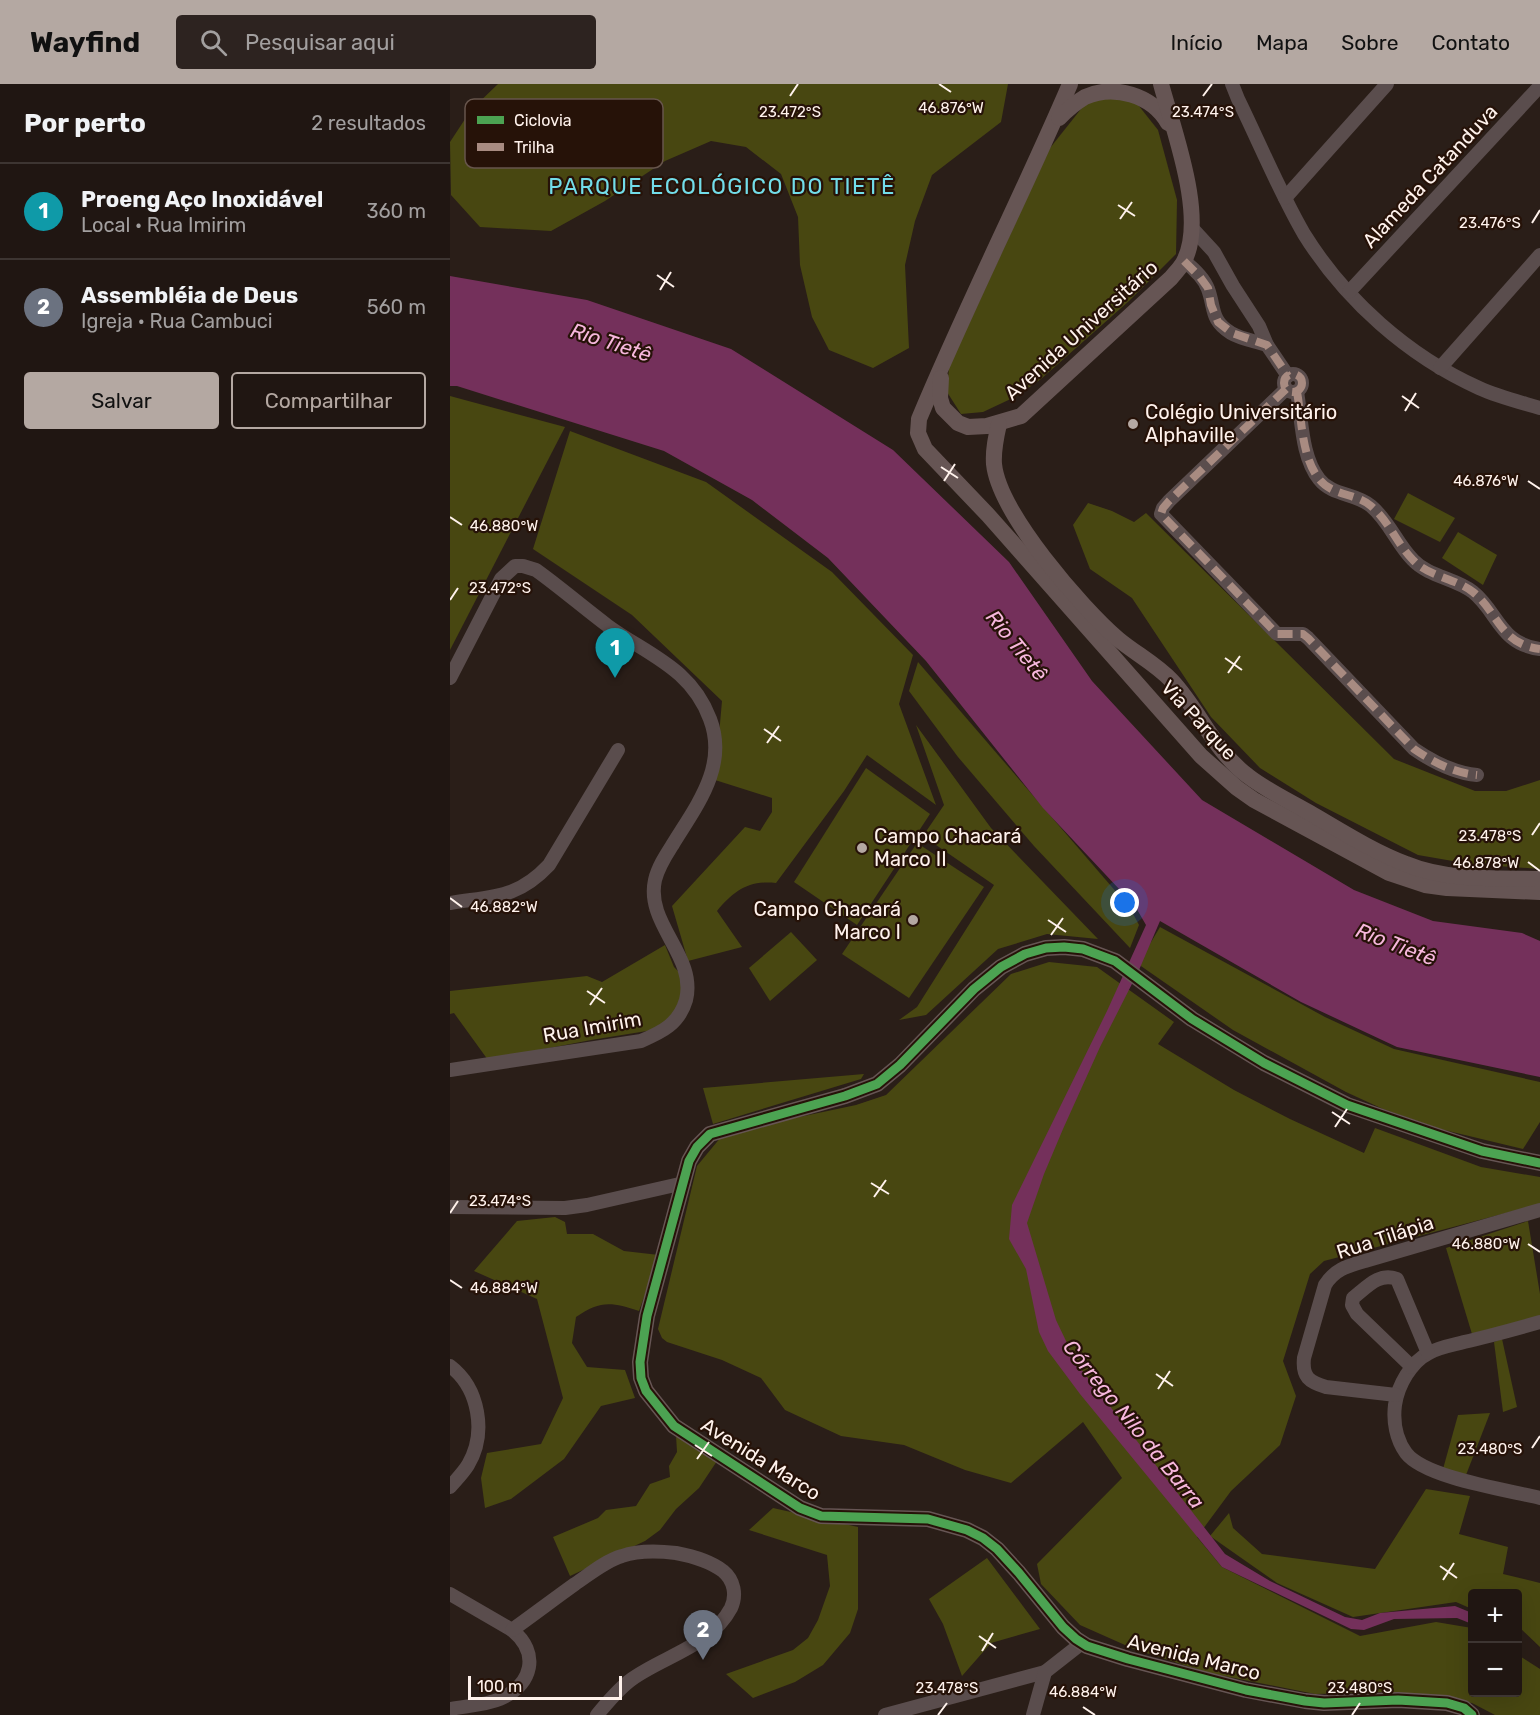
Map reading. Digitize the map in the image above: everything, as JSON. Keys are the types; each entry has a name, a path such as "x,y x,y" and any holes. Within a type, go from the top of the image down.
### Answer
{"main road":[{"path":"943,366 1027,177 1055,122 1070,84"},
{"name":"Avenida Universitário","path":"943,366 940,398 943,408 958,423 968,427 987,426 1021,416 1171,278 1184,261 1191,226 1189,194 1183,164 1161,84"},
{"path":"1055,122 1087,96 1107,91 1128,92 1147,100 1163,113 1173,131"},
{"name":"Via Parque","path":"943,366 920,418 918,433 926,449 1110,651 1201,756 1237,788 1374,866 1406,879 1448,888 1540,892"},
{"name":"Via Parque","path":"999,424 994,447 994,465 1004,493 1025,532 1086,606 1119,639 1171,680 1182,692 1207,731 1233,764 1250,778 1383,854 1407,865 1453,876 1540,879"},
{"path":"1146,695 1171,680"},
{"name":"Avenida Marco","path":"1472,1715 1464,1708 1447,1703 1398,1700 1324,1703 1305,1701 1246,1690 1102,1651 1082,1642 1063,1627 997,1549 983,1538 967,1530 928,1519 821,1516 800,1508 674,1426 646,1391 641,1378 640,1362 647,1316 689,1161 697,1147 710,1134 864,1090 877,1084 900,1065 974,989 1001,967 1025,954 1046,948 1083,949 1114,961 1192,1019 1264,1063 1347,1105 1482,1150 1540,1163"}],"street":[{"path":"1232,84 1285,198 1316,252 1371,316 1440,368 1481,389 1540,408"},
{"path":"1285,198 1387,84"},
{"name":"Alameda Catanduva","path":"1349,292 1540,86"},
{"path":"1191,226 1220,262 1259,326 1290,386 1308,456 1321,482 1343,495 1369,504 1380,515 1412,560 1427,571 1472,591 1484,602 1504,632 1520,643 1540,650"},
{"path":"1440,368 1540,255"},
{"path":"1184,261 1208,288 1211,305 1218,322 1232,333 1267,345"},
{"path":"1200,277 1220,262"},
{"path":"1290,386 1169,501 1161,514 1277,634 1303,634 1308,638 1414,749 1433,762 1467,774 1477,775"},
{"name":"Rua Imirim","path":"450,678 501,579 515,566 524,566 536,570 608,625 677,670 693,688 710,719 715,736 713,766 706,791 665,856 655,880 656,906 681,959 688,982 684,1006 674,1023 664,1031 641,1041 450,1070"},
{"path":"450,903 510,893 538,876 549,865 618,750"},
{"path":"450,1207 565,1208 684,1183"},
{"name":"Rua Tilápia","path":"1396,1395 1326,1387 1316,1384 1306,1375 1303,1368 1304,1358 1325,1285 1331,1276 1341,1269 1365,1261 1540,1210"},
{"path":"1412,1367 1358,1314 1352,1305 1353,1298 1380,1277 1389,1276 1397,1279 1428,1353"},
{"path":"1540,1322 1428,1353 1412,1367 1401,1384 1396,1395 1394,1419 1400,1442 1407,1455 1424,1467 1540,1498"},
{"path":"450,1366 467,1384 476,1400 478,1418 477,1435 468,1464 450,1487"},
{"path":"512,1630 601,1566 621,1556 643,1552 667,1552 690,1556 718,1567 728,1575 734,1588 734,1599 722,1621 710,1634 633,1678 616,1692 597,1715"},
{"path":"450,1594 512,1630 528,1648 531,1658 528,1671 515,1690 498,1700 450,1709"},
{"path":"885,1715 1045,1672 1082,1642"},
{"path":"1033,1715 1045,1672"}],"shaded area":[{"path":"498,84 1008,84 1001,122 932,175 915,221 905,265 909,348 873,368 829,350 812,317 800,265 798,217 781,174 746,147 711,141 663,162 663,99 482,99"},
{"path":"1104,96 1135,101 1158,130 1177,200 1176,254 1129,301 1041,379 1017,396 983,412 961,414 947,392 949,367 1050,148 1085,104"},
{"path":"465,119 465,168 654,168 605,201 551,231 480,227 451,195 450,142"},
{"path":"450,396 565,427 450,650"},
{"path":"570,431 706,482 832,572 913,655 899,704 936,805 867,755 844,791 776,883 757,883 742,888 717,911 742,947 688,961 672,906 745,827 760,831 772,812 772,798 715,780 722,701 632,615 533,549"},
{"path":"1408,493 1455,518 1440,542 1394,519"},
{"path":"1088,503 1134,522 1146,513 1394,759 1475,791 1506,791 1540,780 1540,869 1470,864 1418,855 1316,803 1260,768 1211,717 1132,598 1090,569 1073,525"},
{"path":"1458,532 1497,555 1483,585 1442,558"},
{"path":"918,662 1130,908 1139,925 1130,948 1034,846 958,757 909,691"},
{"path":"916,725 991,828 1098,939 1047,934 998,949 926,1015 899,1020 917,1007 994,885 923,836 944,805"},
{"name":"Campo Chacará Marco II","path":"866,768 930,814 857,925 794,882"},
{"name":"Campo Chacará Marco I","path":"917,843 984,887 909,998 842,954"},
{"path":"1160,927 1325,1017 1394,1049 1540,1082 1540,1122 1523,1149 1440,1129 1383,1109 1346,1092 1233,1030 1138,964"},
{"path":"791,932 817,960 770,1001 749,968"},
{"path":"665,945 674,967 681,974 681,1001 672,1019 653,1030 488,1060 454,1013 450,1014 450,991 587,976 602,982"},
{"path":"1049,962 1097,967 1174,1022 1158,1044 1234,1090 1364,1153 1375,1128 1481,1167 1540,1177 1540,1204 1324,1261 1310,1274 1283,1361 1296,1396 1280,1445 1231,1491 1197,1537 1222,1567 1360,1636 1436,1622 1468,1627 1468,1697 1522,1697 1522,1658 1540,1669 1540,1715 1495,1715 1472,1703 1387,1692 1315,1694 1209,1673 1134,1649 1080,1625 1041,1584 1037,1564 1122,1478 1083,1422 1011,1483 965,1470 904,1445 841,1436 785,1410 761,1378 722,1360 667,1342 662,1338 658,1329 697,1166 721,1137 856,1105 886,1095 1011,974"},
{"path":"864,1074 861,1079 713,1124 703,1088"},
{"path":"555,1217 565,1222 567,1234 593,1234 624,1251 659,1255 639,1311 606,1304 584,1311 576,1317 572,1343 587,1367 625,1370 635,1398 601,1406 564,1459 511,1499 485,1508 481,1478 487,1453 541,1444 563,1398 537,1299 474,1271 517,1221"},
{"path":"1528,1221 1540,1294 1540,1316 1472,1334 1446,1248"},
{"path":"1502,1339 1517,1407 1503,1412 1494,1342"},
{"path":"1490,1413 1466,1475 1443,1469 1458,1415"},
{"path":"676,1435 717,1461 699,1488 676,1509 660,1530 645,1541 570,1576 553,1537 598,1518 606,1510 636,1506 650,1484 670,1477 669,1466 677,1452"},
{"path":"1426,1489 1470,1496 1459,1534 1508,1547 1503,1574 1540,1583 1540,1647 1522,1630 1522,1589 1468,1589 1468,1607 1456,1602 1353,1617 1277,1583 1210,1536 1229,1513 1233,1528 1262,1554 1375,1569"},
{"path":"773,1508 858,1527 858,1609 850,1633 823,1665 795,1682 753,1698 726,1674 793,1650 808,1638 818,1620 830,1586 827,1555 749,1530"},
{"path":"987,1558 1040,1629 991,1643 962,1676 943,1624 929,1599"}],"water":[{"name":"Rio Tietê","path":"450,276 587,300 731,349 893,450 1009,562 1092,681 1202,800 1354,890 1433,921 1522,933 1540,941 1540,1077 1397,1047 1301,1002 1160,921 1063,1129 1027,1223 1056,1320 1077,1364 1225,1554 1270,1581 1345,1617 1362,1620 1380,1613 1455,1606 1468,1611 1468,1622 1457,1618 1394,1619 1364,1630 1351,1629 1222,1567 1080,1394 1048,1351 1039,1332 1026,1269 1009,1239 1012,1205 1107,1011 1146,925 1135,906 1043,808 926,661 828,558 752,500 664,451 457,386 450,386"}],"marked path":[{"path":"1184,261 1208,288 1211,305 1218,322 1232,333 1267,345 1288,376"},
{"path":"1289,374 1297,374 1302,379 1302,383 1300,390 1289,392 1284,387 1284,379 1289,374"},
{"path":"1286,389 1169,501 1161,514 1277,634 1303,634 1308,638 1414,749 1444,766 1477,775"},
{"path":"1297,392 1305,448 1313,470 1324,485 1371,506 1407,554 1419,566 1466,587 1481,600 1516,641 1540,649"}],"cycle path":[{"path":"1472,1715 1464,1708 1447,1703 1398,1700 1324,1703 1305,1701 1246,1690 1087,1646 1063,1627 997,1549 983,1538 967,1530 928,1519 821,1516 800,1508 674,1426 646,1391 641,1378 640,1362 647,1316 689,1161 697,1147 710,1134 845,1096 877,1084 900,1065 974,989 1001,967 1025,954 1046,948 1083,949 1115,961 1192,1019 1264,1063 1347,1105 1482,1151 1540,1163"}],"place":[{"name":"Colégio Universitário Alphaville","path":"1133,424"},
{"name":"Proeng Aço Inoxidável","path":"615,678"},
{"name":"Campo Chacará Marco II","path":"862,848"},
{"name":"Campo Chacará Marco I","path":"913,920"},
{"name":"Assembléia de Deus","path":"703,1660"}],"district":[{"name":"PARQUE ECOLÓGICO DO TIETÊ","path":"722,186"}],"water label":[{"name":"Córrego Nilo da Barra","path":"1134,1424"}]}
